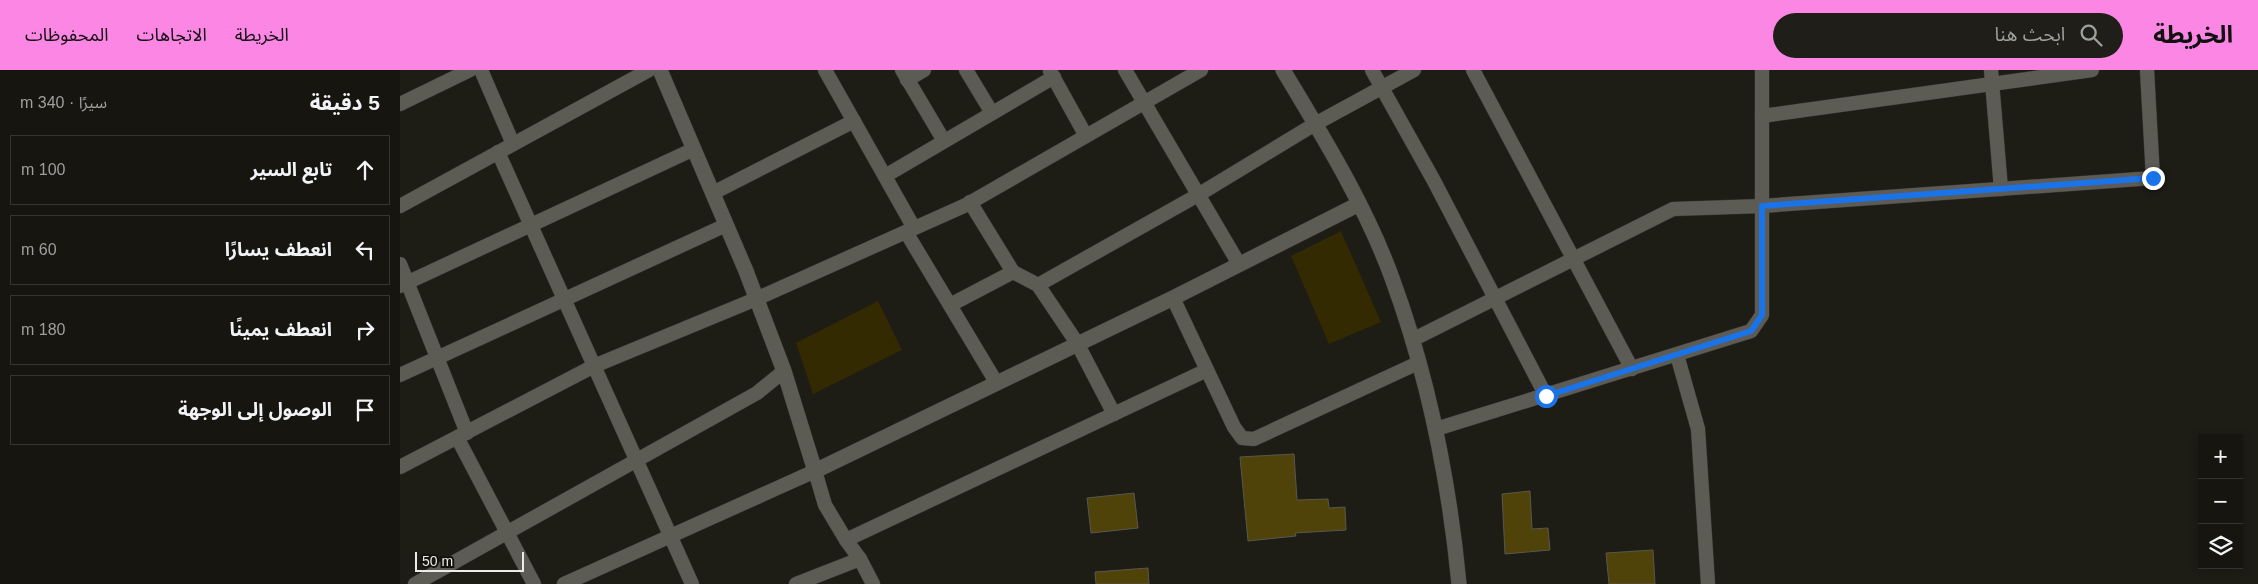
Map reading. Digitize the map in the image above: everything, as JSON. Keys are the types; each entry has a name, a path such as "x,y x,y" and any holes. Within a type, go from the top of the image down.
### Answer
{"street":[{"path":"400,104 470,70"},
{"path":"481,70 513,144"},
{"path":"400,206 649,70"},
{"path":"660,70 713,193 784,372 825,505 860,559 873,584"},
{"path":"825,70 885,176 910,230 950,305 996,382"},
{"path":"924,70 904,75 944,141"},
{"path":"966,70 992,113"},
{"path":"1125,70 1239,264"},
{"path":"400,468 594,366 756,299 970,202 1201,70"},
{"path":"1283,70 1360,204 1392,277 1412,340 1436,429 1454,528 1459,584"},
{"path":"1372,70 1546,396"},
{"path":"1038,285 1198,195 1315,124 1414,70"},
{"path":"1473,70 1632,369"},
{"path":"1436,429 1751,331 1762,315 1762,70"},
{"path":"1762,116 1992,77 2092,70"},
{"path":"1412,340 1575,260 1673,209 1762,206 2153,178 2147,70"},
{"path":"885,176 992,113 1052,74 1086,136"},
{"path":"1992,77 2001,189"},
{"path":"713,193 854,121"},
{"path":"404,284 694,149"},
{"path":"498,152 692,584"},
{"path":"970,202 1013,272 1038,285 1077,343 1114,414"},
{"path":"564,584 815,470 1172,298 1360,204"},
{"path":"400,375 726,225"},
{"path":"400,264 404,284 437,358 462,436 507,533 534,584"},
{"path":"950,305 1013,272"},
{"path":"1172,298 1234,427 1242,438 1254,439 1418,363"},
{"path":"1677,355 1698,429 1708,584"},
{"path":"846,540 1207,370"},
{"path":"415,584 756,393 784,372"},
{"path":"796,584 860,559"}],"shaded area":[{"path":"1341,231 1381,322 1329,344 1291,256"},
{"path":"878,301 902,350 813,394 796,343"}],"building":[{"path":"1294,454 1297,500 1328,499 1329,508 1345,507 1346,530 1295,533 1296,536 1248,541 1240,457"},
{"path":"1530,491 1532,529 1548,528 1550,550 1505,554 1502,494"},
{"path":"1134,493 1138,528 1091,533 1087,498"},
{"path":"1653,550 1655,584 1609,584 1606,553"},
{"path":"1148,568 1149,584 1096,584 1095,572"}],"route":[{"path":"1546,396 1751,331 1762,315 1762,206 2153,178"}]}
